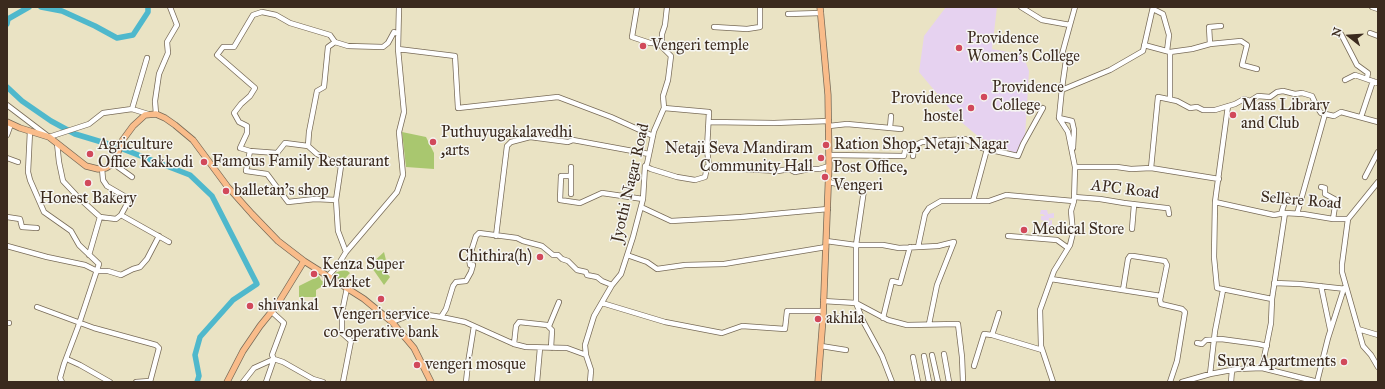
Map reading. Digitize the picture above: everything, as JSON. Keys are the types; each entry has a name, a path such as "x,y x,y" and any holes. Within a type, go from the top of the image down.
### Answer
{"main road":[{"path":"818,382 830,166 829,124 821,10"},
{"path":"9,123 49,136 86,166 98,169 114,163 122,141 134,126 145,116 149,114 156,114 175,125 193,140 226,186 278,241 304,261 347,288 378,310 392,322 414,348 431,382"},
{"path":"226,382 243,351 277,305 304,261"}],"street":[{"path":"156,114 155,101 159,74 168,52 168,42 177,25 170,7"},
{"path":"328,276 338,265 346,252 397,192 403,175 399,132 404,112 398,49 399,7"},
{"path":"637,7 632,37 662,45 662,34 667,7"},
{"path":"714,27 747,29 760,27 760,7"},
{"path":"1021,7 1042,20 1070,25"},
{"path":"1053,382 1041,346 1040,310 1054,271 1068,248 1073,233 1071,211 1074,199 1075,167 1068,132 1059,118 1066,60 1061,58 1075,7"},
{"path":"1372,7 1378,9"},
{"path":"1062,88 1064,89 1110,70 1143,51 1153,8 1163,14 1169,35 1170,98"},
{"path":"788,14 821,10"},
{"path":"346,252 338,231 336,200 341,166 317,154 308,146 285,143 277,153 250,151 240,148 247,133 247,126 239,122 234,114 255,88 217,55 223,47 234,47 253,16 262,12 276,15 290,23 330,35 334,42 348,46 383,47 388,43 394,32 398,34"},
{"path":"1210,44 1209,28 1221,26"},
{"path":"1335,32 1341,34 1358,65 1368,73 1367,78"},
{"path":"1370,33 1378,36"},
{"path":"1144,45 1169,52 1192,49 1210,44 1242,41 1247,45 1242,65 1256,69"},
{"path":"308,146 309,132 317,91 324,87 328,47 334,42"},
{"name":"Jyothi Nagar Road","path":"590,382 592,370 586,355 585,345 594,316 612,285 621,274 628,255 643,199 645,166 647,164 654,131 664,108 663,96 668,80 671,56 662,45"},
{"path":"398,49 455,56 458,108 558,97 611,116 653,136"},
{"path":"132,109 148,58"},
{"path":"1345,80 1355,75 1376,82 1361,117"},
{"path":"1151,168 1158,97 1170,98 1190,108 1197,107 1203,110 1216,110 1235,104 1244,99 1250,101 1258,96 1270,96 1277,92 1283,91 1295,94 1302,93 1312,96 1321,113 1334,116 1341,112 1378,122"},
{"path":"7,105 49,136 89,124 103,113 132,109 149,114"},
{"path":"1228,106 1216,202 1214,257 1217,288 1272,299"},
{"path":"664,108 709,112 707,149 709,167"},
{"path":"830,155 904,156 906,146 914,146 922,142 965,139 982,148 1018,156 1043,108"},
{"path":"1297,214 1325,114"},
{"path":"890,128 891,116"},
{"path":"1059,118 1072,121 1074,130 1073,156"},
{"path":"709,122 847,124 901,129"},
{"path":"7,135 9,123"},
{"path":"30,131 28,172 44,212 70,231 79,245 99,264 80,323 64,364 60,378 62,382"},
{"path":"496,236 507,146 511,142 530,137 568,142 573,140 649,154"},
{"path":"57,143 59,162 64,181 78,197 100,217 116,219 122,215 128,202 126,197 106,186 103,180 102,168"},
{"path":"914,146 914,156"},
{"path":"973,201 987,149"},
{"path":"250,151 246,171 268,174 288,202 336,200"},
{"path":"1365,176 1378,152"},
{"path":"7,158 18,162"},
{"path":"114,163 132,177"},
{"path":"645,166 677,177 695,180 705,177 707,167 717,165 724,168 772,171 789,169 795,172 830,166"},
{"path":"571,167 571,194"},
{"path":"1075,167 1117,167 1131,170 1151,168 1219,179"},
{"path":"571,176 561,176 560,200 580,203 602,193 643,199"},
{"path":"829,182 864,190 856,244 856,303 863,321 882,356 892,382"},
{"path":"1378,182 1348,219 1342,264 1342,272 1346,289 1363,346 1378,367"},
{"path":"1320,186 1325,188 1325,194 1336,200 1334,219"},
{"name":"APC Road","path":"918,247 925,214 929,208 941,201 989,201 1006,195 1100,199 1168,208 1169,214"},
{"path":"1262,368 1271,323 1274,283 1287,195"},
{"name":"Sellere Road","path":"1216,202 1274,215 1297,214 1334,219 1348,219"},
{"path":"1132,229 1134,204"},
{"path":"641,207 671,221 741,217 828,209"},
{"path":"122,215 169,242"},
{"path":"89,255 100,217"},
{"path":"7,218 20,219 22,227 37,228"},
{"path":"441,317 446,309 453,286 456,282 466,281 471,272 473,265 470,265 469,258 476,236 479,233 517,238 542,246 553,255 558,255 562,259 568,261 577,270 586,272 587,275 612,285"},
{"path":"7,246 47,257 85,265 97,271 108,271 121,275 133,268 140,267 159,236"},
{"path":"1008,236 1057,240 1068,248"},
{"path":"826,241 910,247 938,246 954,242 937,285 929,324"},
{"path":"628,255 647,262 657,269 685,265 724,264 826,247"},
{"path":"883,318 892,281 900,283 910,247"},
{"path":"1123,290 1128,259 1130,256 1165,261 1167,265 1161,296 1161,304 1182,308 1185,312 1177,361 1170,382"},
{"path":"1051,278 1161,296"},
{"path":"1274,283 1295,283 1346,289"},
{"path":"1321,286 1330,331"},
{"path":"343,382 350,341 342,333 342,312 347,288"},
{"path":"1182,382 1210,374 1232,370 1262,368 1317,382 1330,331 1346,289"},
{"path":"1210,374 1219,308 1224,290"},
{"path":"823,301 856,303 883,318 906,324 958,324 963,382"},
{"path":"549,326 559,302"},
{"path":"602,304 665,322 722,333 742,326 785,329 787,311 823,312"},
{"path":"38,307 94,328 156,345 159,348 150,382 136,382"},
{"path":"266,382 274,359 272,355 284,323 272,312"},
{"path":"992,335 999,313"},
{"path":"392,322 410,315 441,317 466,322 514,344 526,347 567,348 586,355"},
{"path":"514,344 516,326 519,322 549,326"},
{"path":"466,382 474,326"},
{"path":"549,326 552,330 552,348"},
{"path":"1358,329 1378,335"},
{"path":"974,366 984,334 1042,350"},
{"path":"1197,343 1202,344 1206,340 1215,339 1267,346"},
{"path":"821,346 846,350"},
{"path":"537,382 540,348"},
{"path":"944,354 949,382"},
{"path":"932,355 938,382"},
{"path":"924,356 929,382"},
{"path":"913,357 918,382"},
{"path":"243,382 254,368 274,359 283,362 313,379 323,382"},
{"path":"69,360 110,382"},
{"path":"1230,382 1232,370"}],"shaded area":[{"name":"Providence College","path":"946,7 997,7 992,49 1023,55 1029,71 1025,137 1017,154 980,138 960,121 919,72 924,36"},
{"path":"1041,210 1047,210 1048,214 1054,213 1054,218 1049,218 1049,221 1052,220 1052,225 1041,226 1041,223 1045,221 1041,220 1041,216 1045,216 1040,214"}],"green space":[{"path":"402,132 426,137 434,153 434,169 406,167"},
{"path":"384,252 386,260 381,266 390,277 384,285 370,265"},
{"path":"345,269 350,273 340,284 330,275"},
{"path":"319,276 326,284 316,290 316,297 299,297 299,286"}],"waterway":[{"path":"7,24 8,19 29,7"},
{"path":"41,7 62,11 117,38 133,35 148,12 148,7"},
{"path":"7,87 22,101 51,121 75,134 115,146 190,175 212,196 257,284 233,300 200,337 195,355 199,376 197,382"}],"place":[{"name":"Vengeri temple","path":"643,46"},
{"name":"Providence Women's College","path":"959,48"},
{"name":"Providence College","path":"984,97"},
{"name":"Providence hostel","path":"971,108"},
{"name":"Mass Library and Club","path":"1233,115"},
{"name":"Puthuyugakalavedhi ,arts","path":"433,142"},
{"name":"Ration Shop, Netaji Nagar","path":"826,145"},
{"name":"Agriculture Office Kakkodi","path":"90,154"},
{"name":"Netaji Seva Mandiram Community Hall","path":"821,158"},
{"name":"Famous Family Restaurant","path":"204,162"},
{"name":"Post Office, Vengeri","path":"825,177"},
{"name":"Honest Bakery","path":"88,183"},
{"name":"balletan's shop","path":"226,191"},
{"name":"Medical Store","path":"1024,230"},
{"name":"Chithira(h)","path":"540,257"},
{"name":"Kenza Super Market","path":"314,274"},
{"name":"Vengeri service co-operative bank","path":"381,299"},
{"name":"shivankal","path":"250,306"},
{"name":"akhila","path":"818,319"},
{"name":"Surya Apartments","path":"1344,362"},
{"name":"vengeri mosque","path":"417,365"}]}
